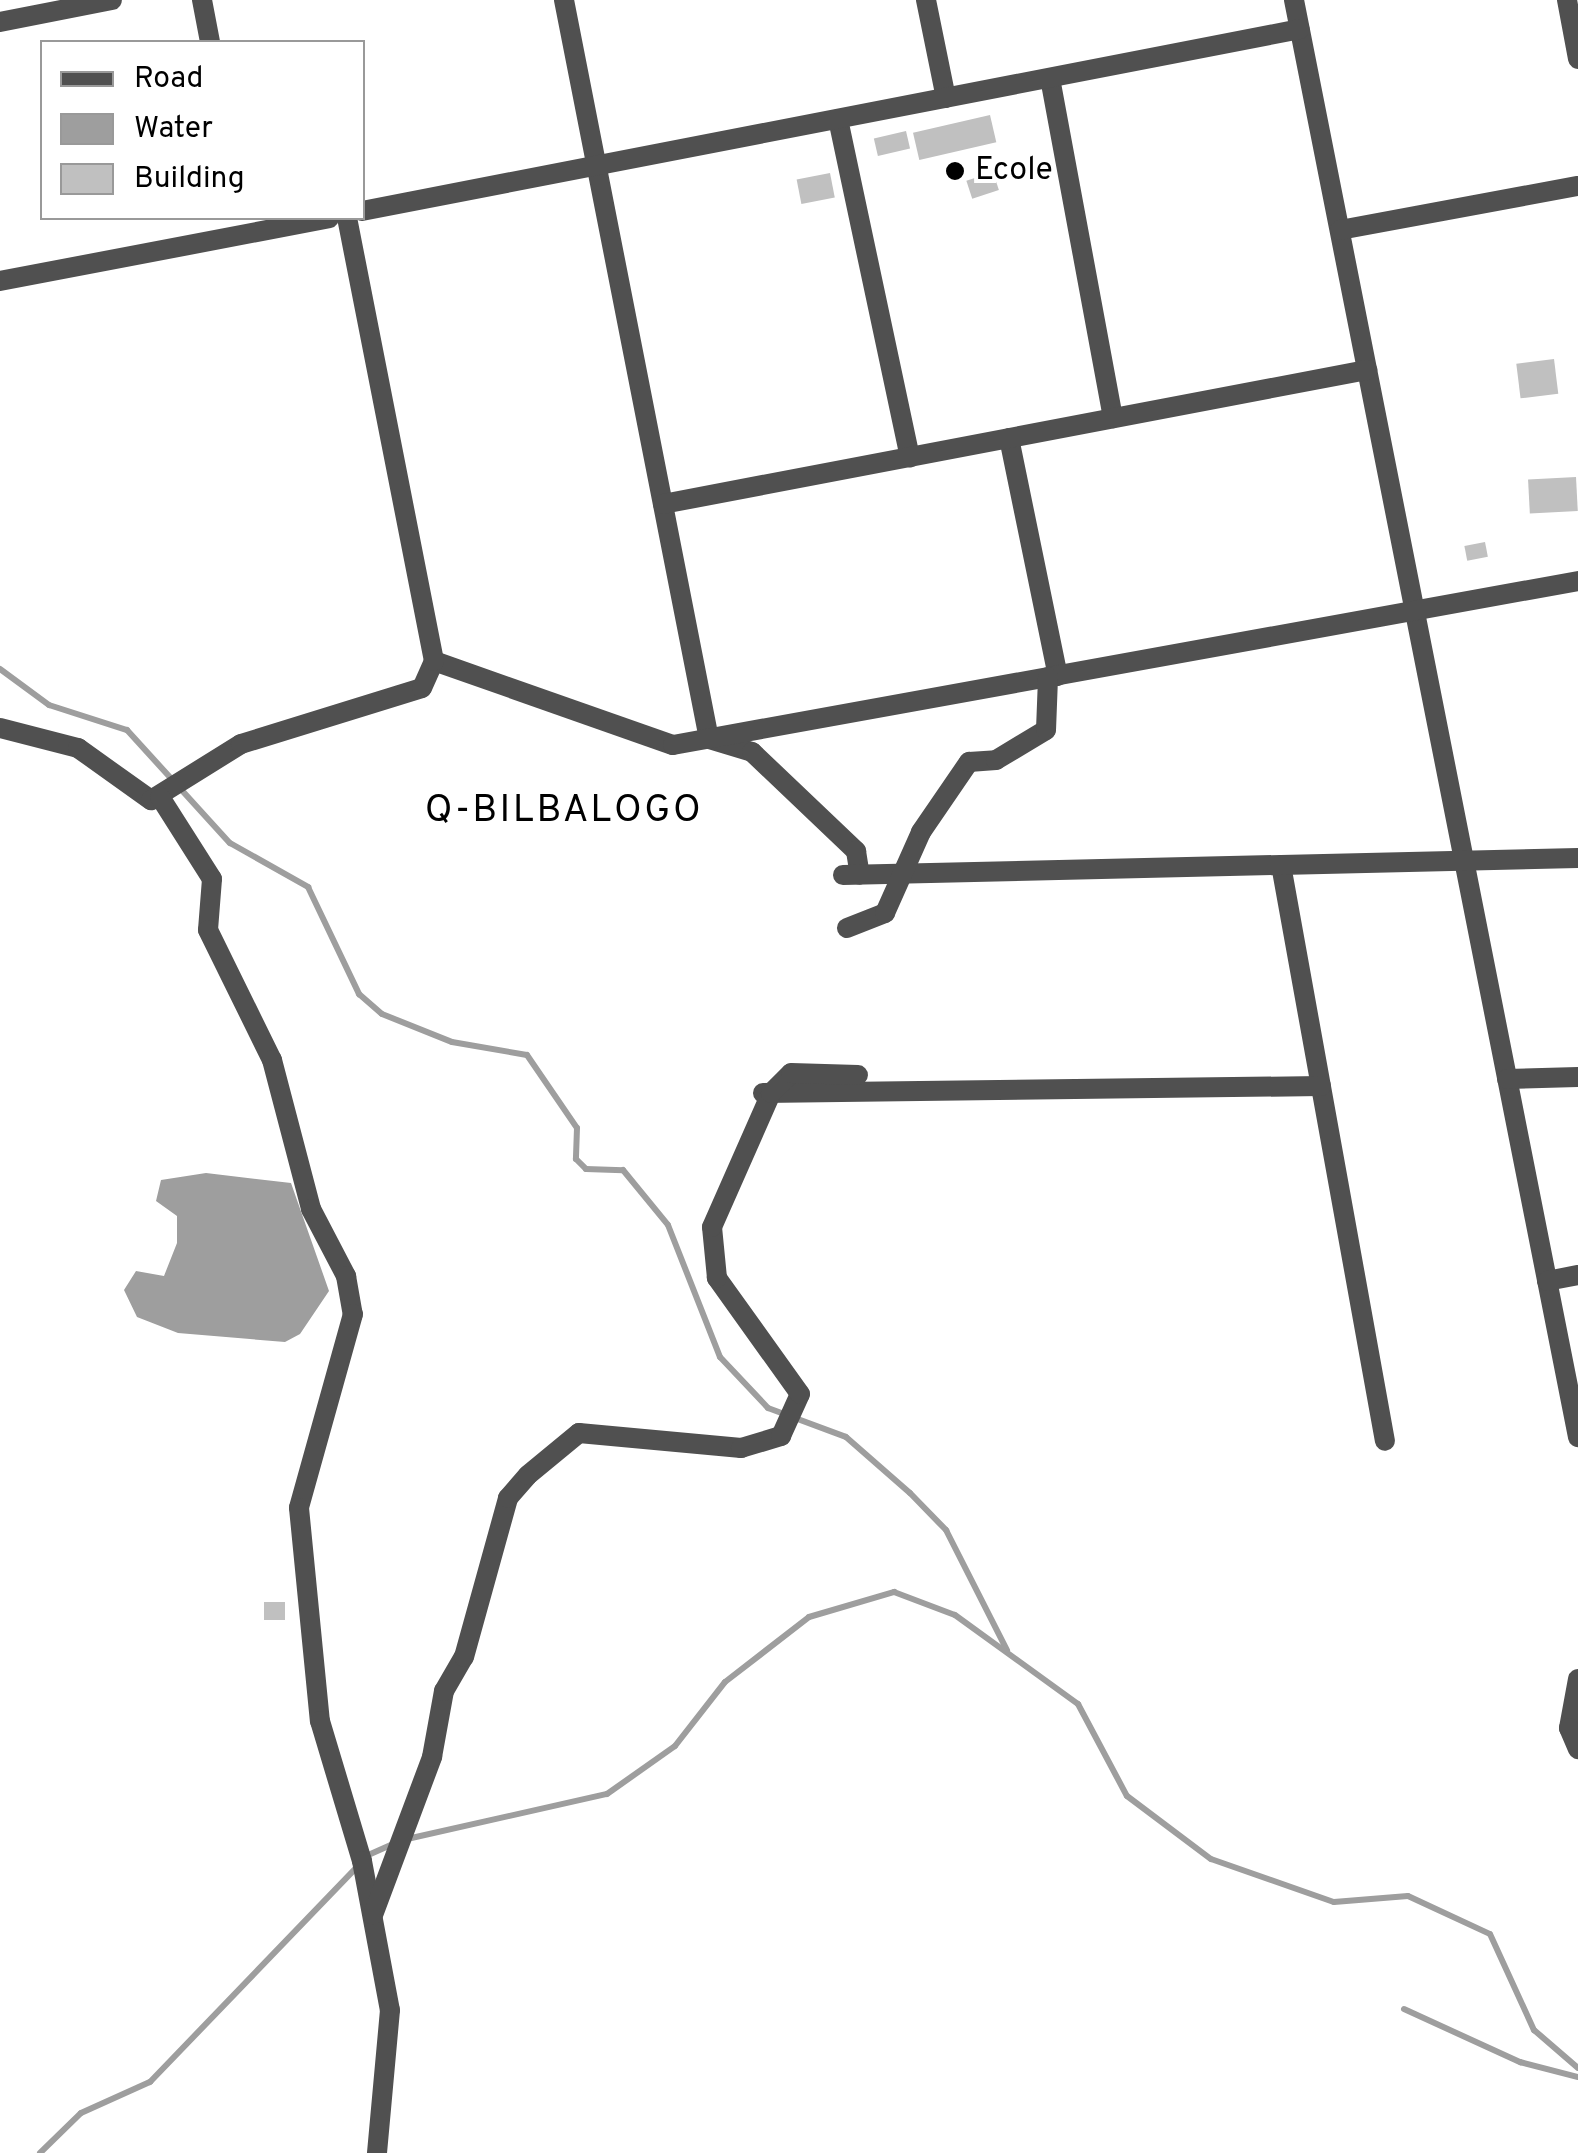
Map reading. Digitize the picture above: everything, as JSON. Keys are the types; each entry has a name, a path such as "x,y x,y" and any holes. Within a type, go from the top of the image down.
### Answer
{"street":[{"path":"0,22 112,0"},
{"path":"202,0 210,40"},
{"path":"564,0 709,739"},
{"path":"926,0 946,98"},
{"path":"1294,0 1578,1436"},
{"path":"1567,0 1578,59"},
{"path":"365,210 1300,29"},
{"path":"1050,78 1113,418"},
{"path":"838,119 910,457"},
{"path":"1340,230 1578,186"},
{"path":"0,281 245,225 305,220"},
{"path":"0,728 78,748 150,800 166,795 241,744 422,688 434,661 347,220"},
{"path":"663,504 1368,370"},
{"path":"846,928 885,913 969,762 996,760 1046,730 1053,676 1009,438"},
{"path":"434,661 673,746 1578,581"},
{"path":"709,739 752,752 856,850 852,875 1578,858"},
{"path":"166,795 212,878 208,930 272,1060 311,1208 346,1276 353,1314 304,1470 300,1541 320,1722 372,1917 391,2050 377,2153"},
{"path":"1281,865 1384,1441"},
{"path":"372,1917 432,1757 444,1691 464,1657 508,1498 579,1434 741,1448 781,1436 800,1394 717,1278 712,1227 765,1093 791,1072 858,1075"},
{"path":"1508,1079 1578,1077"},
{"path":"765,1093 1321,1086"},
{"path":"1548,1282 1578,1275"},
{"path":"1578,1679 1569,1728 1578,1748"}],"water":[{"path":"206,1173 291,1183 329,1291 300,1334 285,1342 178,1333 137,1317 124,1290 136,1271 164,1276 177,1243 177,1216 156,1201 161,1180"}],"building":[{"path":"990,115 996,142 919,160 913,133"},
{"path":"906,131 910,149 878,156 874,138"},
{"path":"993,172 999,190 972,199 966,181"},
{"path":"830,173 835,198 801,204 797,179"},
{"path":"1554,359 1558,394 1521,398 1516,364"},
{"path":"1576,477 1578,511 1530,513 1528,480"},
{"path":"1485,542 1488,557 1467,561 1464,546"},
{"path":"264,1602 285,1602 285,1620 264,1620"}],"waterway":[{"path":"0,669 49,705 127,730 230,843 308,887 359,994 382,1014 452,1042 527,1055 577,1128 576,1159 586,1169 623,1170 668,1225 720,1357 768,1408 846,1437 910,1493 946,1530 1007,1650"},
{"path":"407,1839 607,1794 675,1746 725,1682 809,1617 894,1592 955,1615 1078,1704 1127,1796 1211,1859 1334,1902 1408,1896 1490,1934 1534,2030 1578,2068"},
{"path":"366,1856 395,1843"},
{"path":"40,2153 81,2113 150,2082 358,1866"},
{"path":"1404,2009 1520,2062 1578,2077"}],"place":[{"name":"Ecole","path":"955,171"}],"district":[{"name":"Q-BILBALOGO","path":"564,812"}]}
